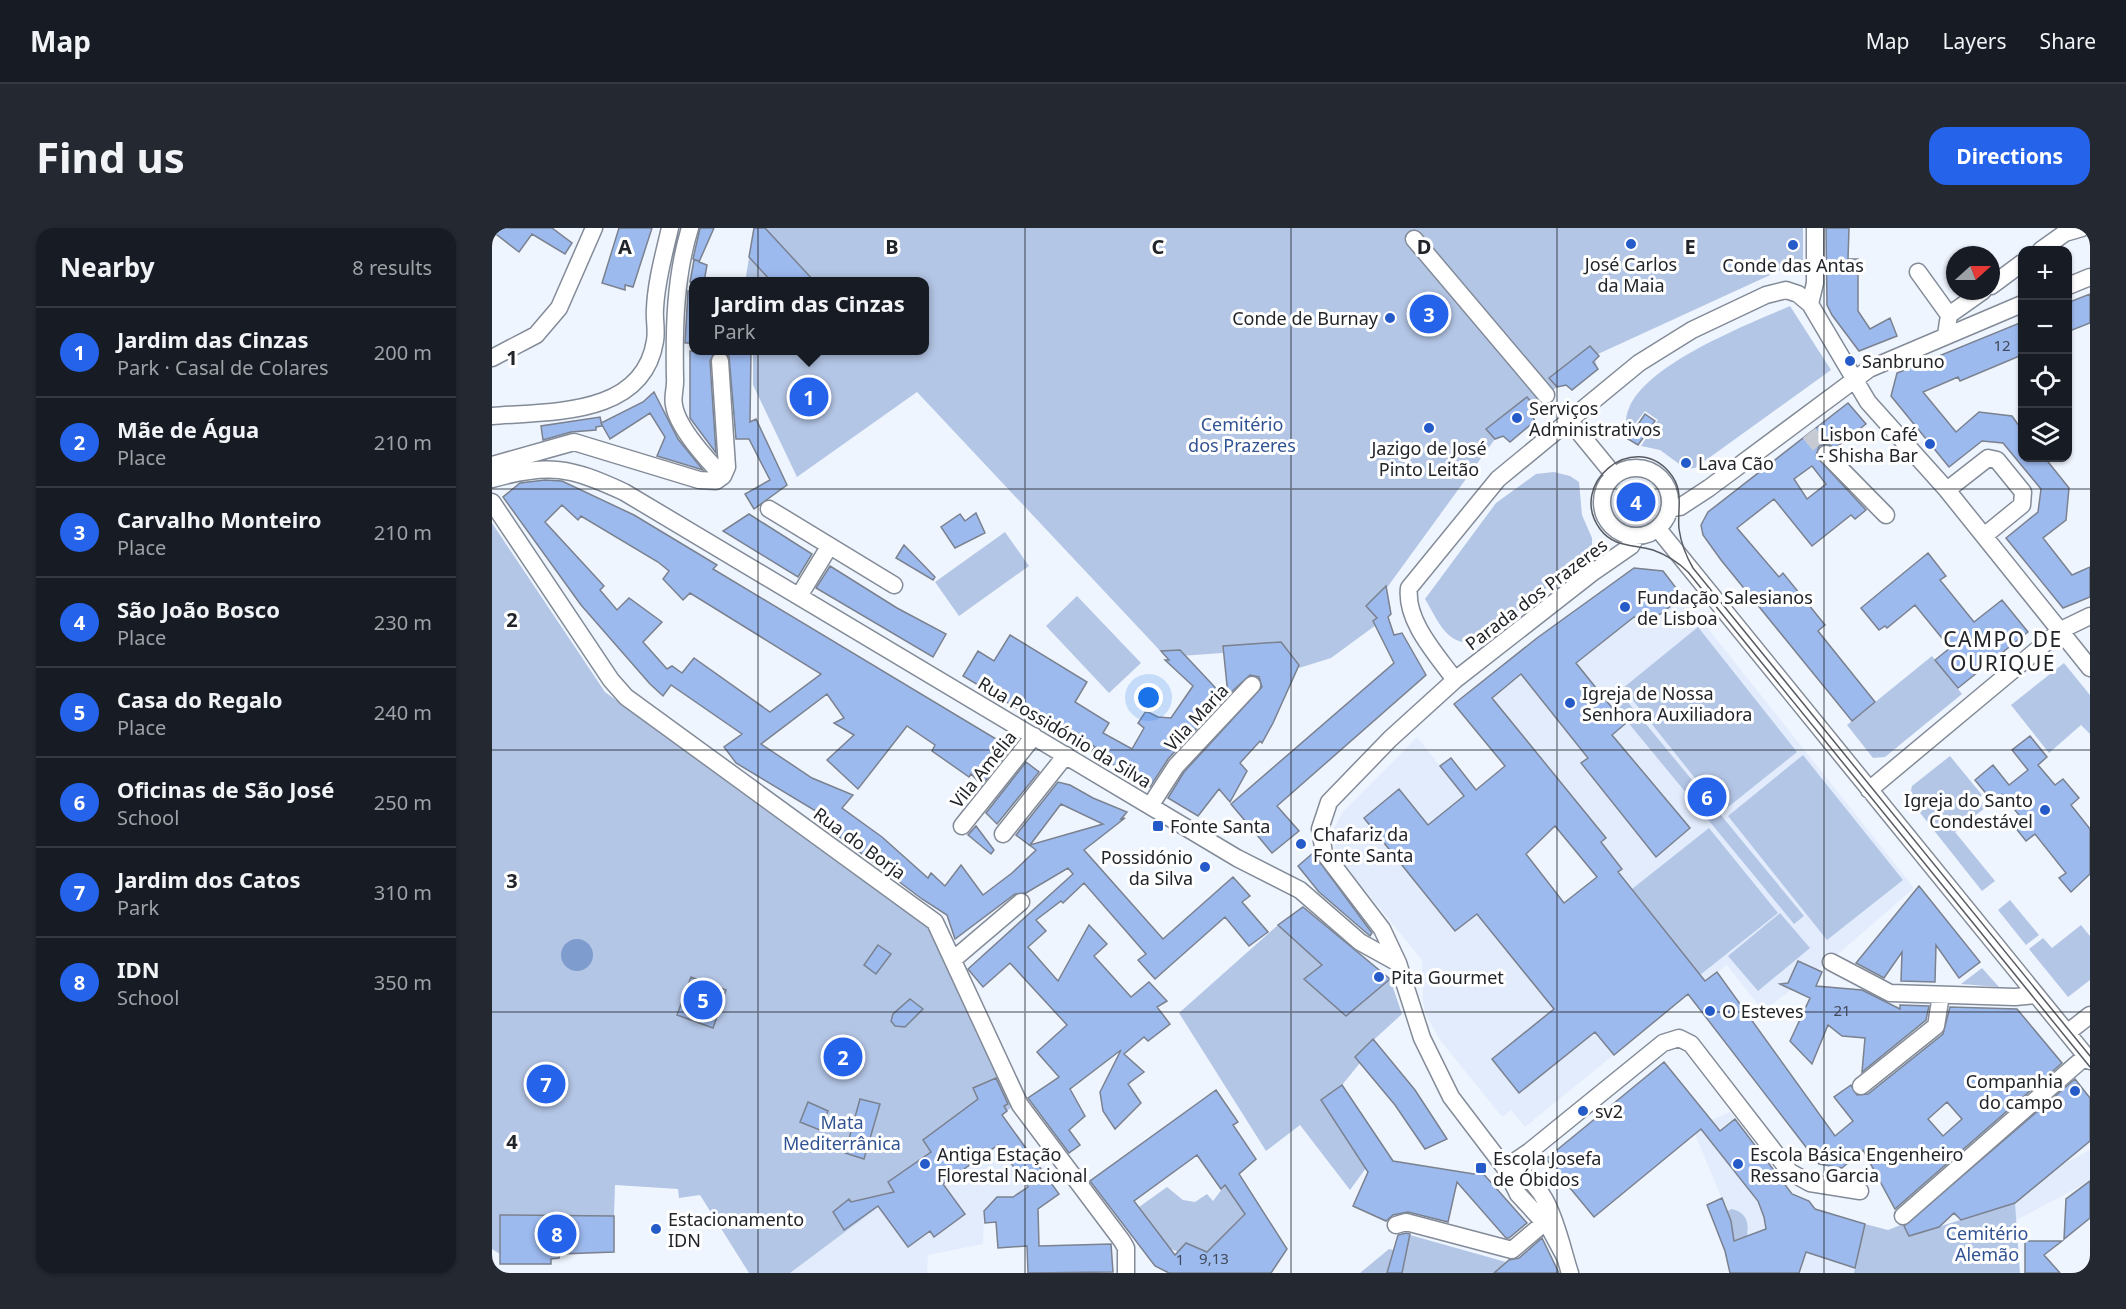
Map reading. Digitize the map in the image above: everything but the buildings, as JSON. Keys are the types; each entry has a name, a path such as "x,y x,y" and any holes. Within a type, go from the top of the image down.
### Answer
{"street":[{"path":"492,357 536,335 559,308 594,228"},
{"path":"492,416 583,407 611,399 630,388 642,372 655,340 656,304 670,228"},
{"path":"690,228 681,256 674,324 676,392 674,405 702,454 723,476"},
{"path":"1810,304 1815,283 1815,228"},
{"path":"2047,246 2065,233 2082,228"},
{"path":"1414,239 1546,395"},
{"path":"2000,279 2018,266"},
{"path":"1918,272 1949,315 1947,335"},
{"path":"2072,284 2090,277"},
{"path":"1455,680 1413,617 1407,602 1409,588 1498,479 1639,363 1692,330 1766,295 1786,290 1798,294 1810,304 1868,402 1947,490 2090,668"},
{"path":"1949,315 1970,300"},
{"path":"1670,509 1680,507 1804,428 1855,379 1869,369 2018,306"},
{"path":"492,465 574,442 699,480 716,481 723,476 727,467 720,362"},
{"path":"1569,420 1614,475"},
{"path":"1827,454 1886,515"},
{"path":"1947,490 1988,458 1997,460 2023,492 2024,502 1984,536"},
{"path":"1635,467 1657,475 1667,486 1670,509 1658,529 1636,537 1621,533 1605,517 1602,495 1614,475 1635,467"},
{"name":"Rua Possidónio da Silva","path":"492,479 541,468 566,470 600,481 633,497 1246,863 1300,890 1360,942 1398,963"},
{"name":"Rua do Borja","path":"492,502 611,680 626,697 934,922 954,959 1020,1105 1122,1241 1126,1248 1126,1273"},
{"path":"769,509 894,585"},
{"path":"1658,529 2088,1059 1903,1216"},
{"name":"Parada dos Prazeres","path":"1398,963 1382,929 1324,853 1320,837 1322,819 1339,789 1455,680 1592,573 1631,546 1636,537"},
{"path":"799,596 829,547"},
{"path":"1869,790 2061,630 2090,615"},
{"name":"Vila Maria","path":"1150,806 1176,766 1252,686"},
{"name":"Vila Amélia","path":"962,826 1034,736"},
{"path":"1002,834 1066,755"},
{"path":"954,959 1021,902"},
{"path":"1831,962 1890,993 2036,995"},
{"path":"1398,963 1433,1065 1451,1097 1505,1168 1514,1189 1544,1223 1564,1257"},
{"path":"1861,1086 1936,1026 1941,995"},
{"path":"2067,1033 2090,1015"},
{"path":"1505,1168 1530,1151 1663,1043 1679,1038 1691,1044 1790,1172 1810,1183 1860,1191"},
{"path":"1505,1168 1526,1175 1547,1205 1557,1225 1570,1273"},
{"path":"1396,1225 1406,1222 1512,1250 1544,1223"}],"shaded area":[{"path":"1683,597 1914,888 1837,955 1763,1011 1727,965 1659,1018 1573,909 1622,870 1601,842 1606,837 1492,698 1522,675 1587,756 1625,724 1576,663 1634,617 1652,620"},
{"path":"1417,737 1648,1027 1525,1127 1511,1110 1502,1117 1440,1040 1426,1015 1423,1002 1422,960 1342,862 1335,850 1334,828 1343,812"},
{"path":"577,939 588,944 593,955 588,966 577,971 566,966 561,955 566,944"},
{"name":"Escola Básica Engenheiro Ressano Garcia","path":"1730,1112 1792,1194 1809,1201 1816,1209 1865,1224 1854,1273 1739,1273 1731,1221 1695,1134 1711,1120"},
{"path":"1002,1115 1040,1168 1045,1165 1050,1171 1046,1175 1059,1194 1030,1214 1016,1195 1003,1197 984,1211 983,1244 928,1255 927,1273 790,1273 844,1230"},
{"path":"2090,1150 2090,1181 1947,1257 1858,1273"}],"green space":[{"name":"Cemitério dos Prazeres","path":"754,228 1803,228 1803,260 1598,354 1595,360 1598,369 1572,390 1567,386 1557,387 1534,405 1532,416 1535,421 1510,442 1504,437 1495,439 1386,589 1391,614 1331,658 1299,668 1279,649 1166,657 917,392 797,477 753,385 753,355 929,355 929,277 746,277"},
{"path":"1790,306 1831,370 1695,468 1686,469 1660,450 1641,446 1658,420 1645,411 1626,435 1626,418 1629,408 1640,391 1656,376 1700,347"},
{"path":"1554,472 1570,476 1579,482 1582,515 1592,538 1592,551 1479,643 1468,643 1451,637 1440,625 1425,599 1496,503 1536,474"},
{"path":"1635,492 1642,495 1645,502 1642,509 1635,512 1628,509 1625,502 1628,495"},
{"name":"Mata Mediterrânica","path":"492,523 605,692 930,927 1012,1107 790,1273 749,1273 700,1195 679,1198 678,1189 615,1185 614,1216 501,1215 500,1254 492,1249"},
{"path":"1005,532 1029,566 959,616 935,582"},
{"path":"1077,596 1141,663 1109,693 1046,626"},
{"path":"1698,627 1797,752 1722,812 1623,688"},
{"path":"1932,656 1962,694 1885,757 1873,758 1847,725"},
{"path":"2064,663 2090,695 2090,734 2081,725 2049,753 2011,705"},
{"path":"1622,695 1804,916 1794,924 1612,703"},
{"path":"1803,755 1903,880 1827,940 1728,816"},
{"path":"1950,756 1982,795 1979,798 1986,807 1955,832 1995,881 1982,891 1909,799 1912,786"},
{"path":"1709,828 1778,913 1700,975 1632,889"},
{"path":"2010,900 2039,935 2026,945 1998,910"},
{"path":"1780,913 1810,948 1758,991 1728,956"},
{"path":"1278,925 1322,965 1305,979 1345,1015 1390,979 1402,1014 1355,1057 1360,1063 1342,1085 1321,1100 1366,1168 1350,1190 1300,1125 1266,1151 1179,1013"},
{"path":"2081,925 2090,936 2090,980 2068,997 2029,949 2043,938 2052,948"},
{"path":"1982,968 1999,987 1961,984"},
{"path":"1225,1185 1245,1213 1207,1252 1186,1243 1178,1252 1169,1248 1139,1207 1167,1187 1183,1200 1195,1202 1207,1194 1213,1201"},
{"name":"Cemitério Alemão","path":"2015,1203 2020,1273 1854,1273 1865,1224 1888,1230 1903,1224 1909,1236"},
{"path":"1732,1209 1744,1216 1748,1226 1747,1236 1734,1240 1727,1211"},
{"path":"1410,1235 1506,1262 1494,1273 1402,1273"},
{"path":"1389,1249 1394,1250 1387,1273 1360,1273"}],"tunnel":[{"path":"1809,433 1826,454"}],"tram line":[{"path":"2090,1056 1693,568 1686,554 1679,529 1679,492 1669,472 1654,461 1638,457 1623,460 1609,468 1598,480 1592,495 1592,512 1600,529 1618,542 1663,554 1688,572 2090,1067"}],"place":[{"name":"José Carlos da Maia","path":"1631,244"},
{"name":"Conde das Antas","path":"1793,245"},
{"name":"Carvalho Monteiro","path":"1429,314"},
{"name":"Conde de Burnay","path":"1390,318"},
{"name":"Sanbruno","path":"1850,361"},
{"name":"Jardim das Cinzas","path":"809,397"},
{"name":"Serviços Administrativos","path":"1517,418"},
{"name":"Jazigo de José Pinto Leitão","path":"1429,428"},
{"name":"Lisbon Café - Shisha Bar","path":"1930,444"},
{"name":"Lava Cão","path":"1686,463"},
{"name":"São João Bosco","path":"1636,502"},
{"name":"Fundação Salesianos de Lisboa","path":"1625,607"},
{"name":"Igreja de Nossa Senhora Auxiliadora","path":"1570,703"},
{"name":"Oficinas de São José","path":"1707,797"},
{"name":"Igreja do Santo Condestável","path":"2045,810"},
{"name":"Fonte Santa","path":"1158,826"},
{"name":"Chafariz da Fonte Santa","path":"1301,844"},
{"name":"Possidónio da Silva","path":"1205,867"},
{"name":"Pita Gourmet","path":"1379,977"},
{"name":"Casa do Regalo","path":"703,1000"},
{"name":"O Esteves","path":"1710,1011"},
{"name":"Mãe de Água","path":"843,1057"},
{"name":"Jardim dos Catos","path":"546,1084"},
{"name":"Companhia do campo","path":"2075,1091"},
{"name":"sv2","path":"1583,1111"},
{"name":"Antiga Estação Florestal Nacional","path":"925,1164"},
{"name":"Escola Básica Engenheiro Ressano Garcia","path":"1738,1164"},
{"name":"Escola Josefa de Óbidos","path":"1481,1168"},
{"name":"Estacionamento IDN","path":"656,1229"},
{"name":"IDN","path":"557,1234"}],"district":[{"name":"CAMPO DE OURIQUE","path":"2003,651"}]}
